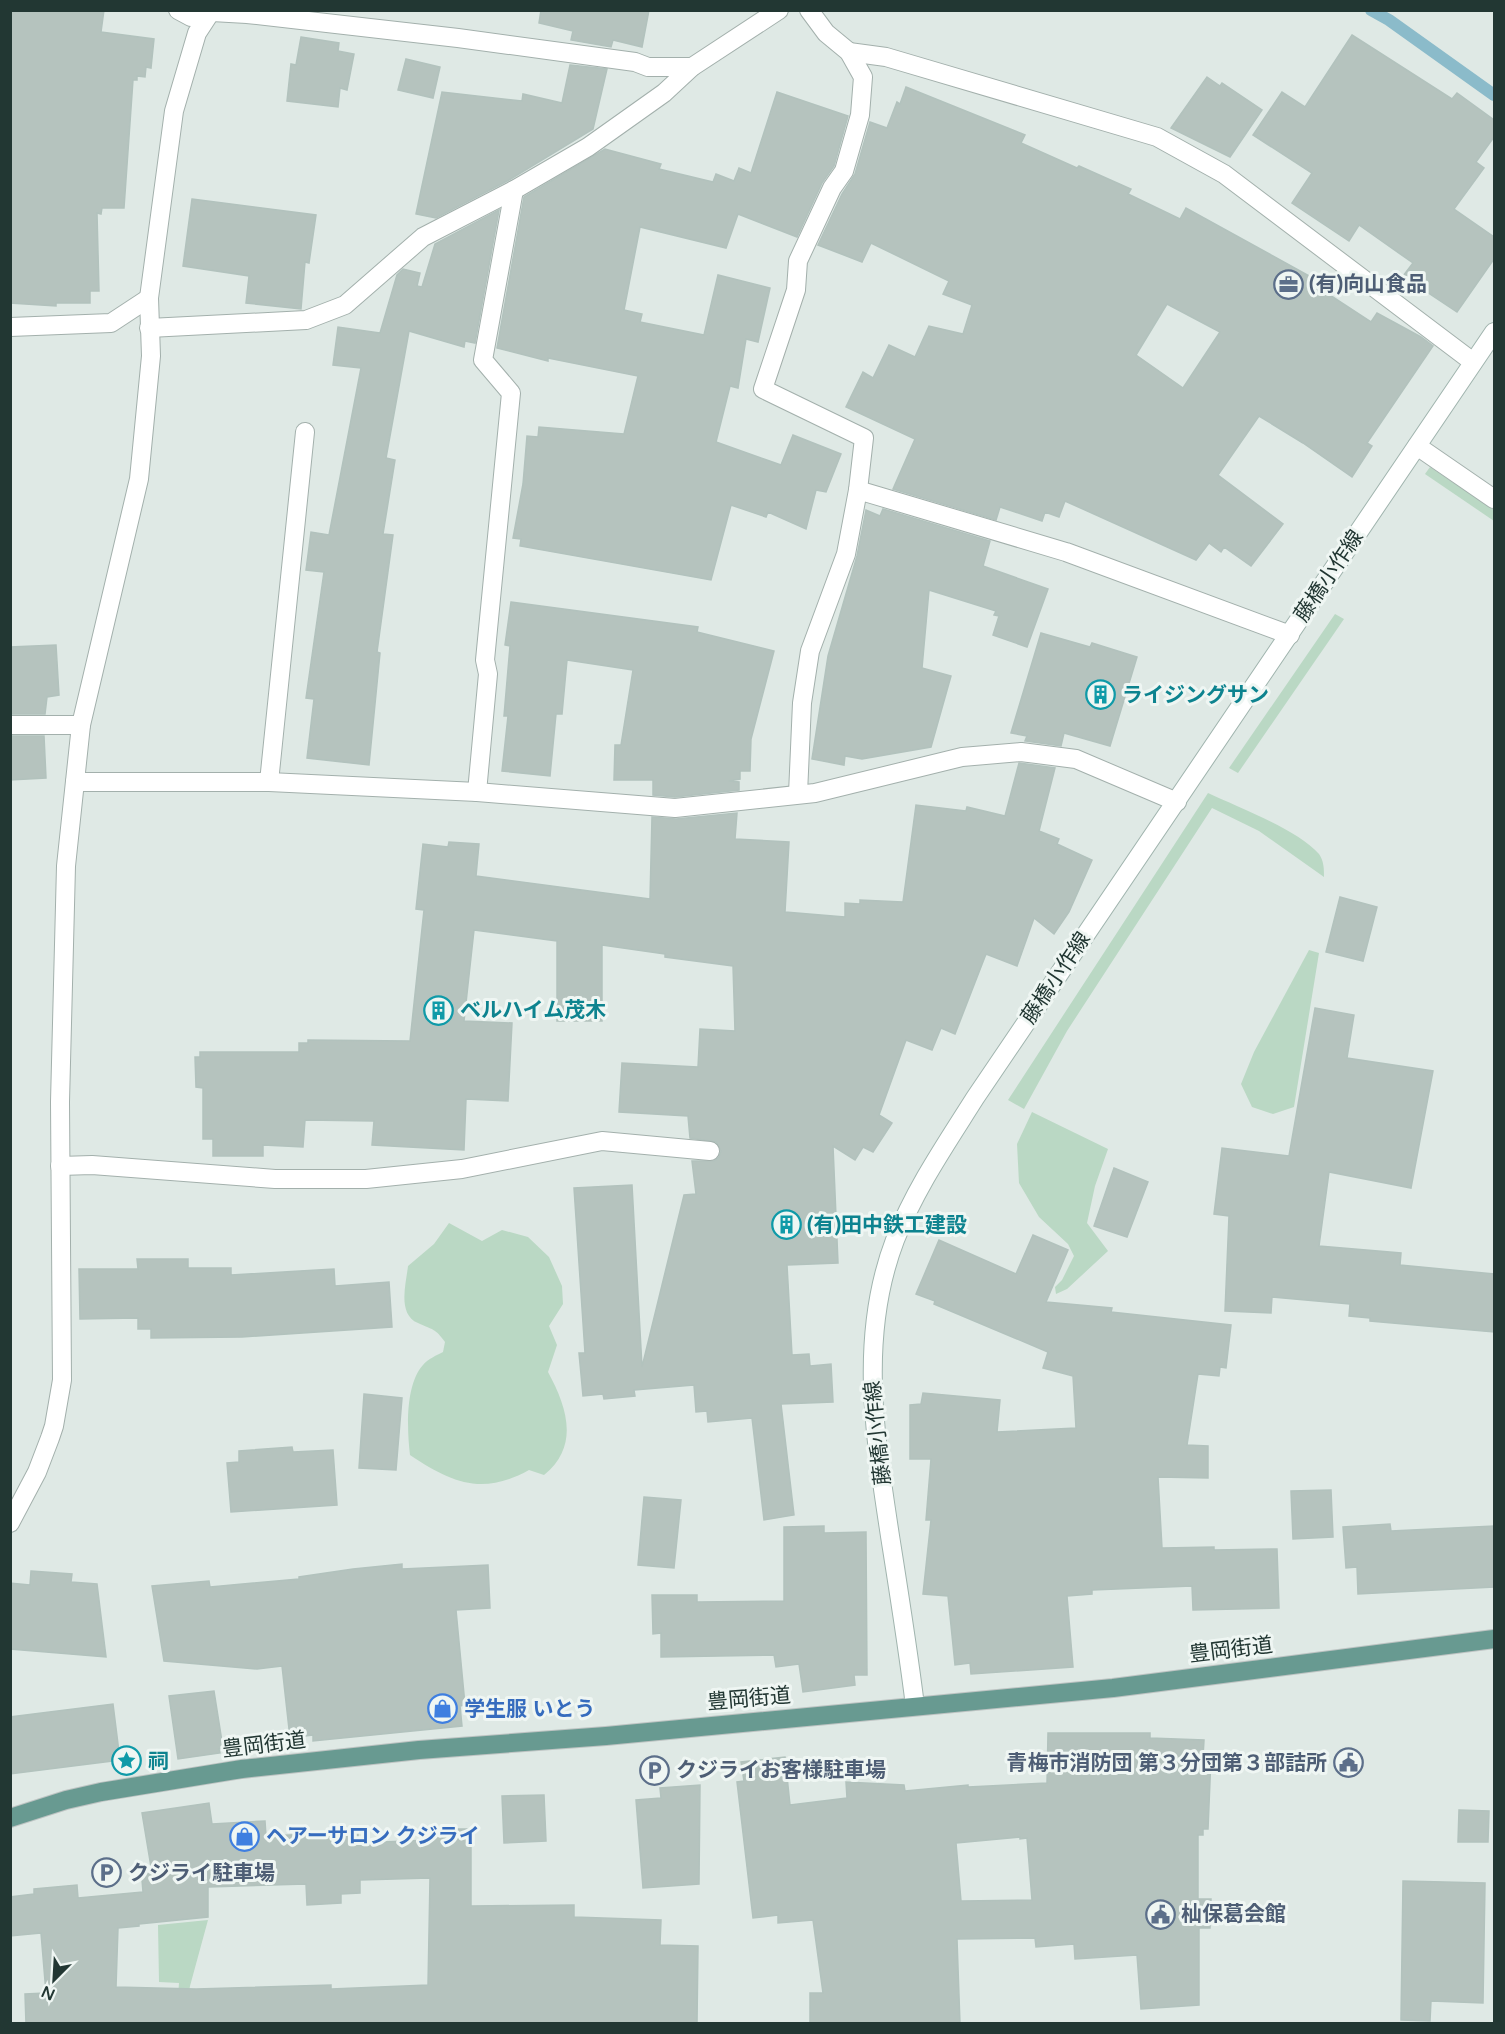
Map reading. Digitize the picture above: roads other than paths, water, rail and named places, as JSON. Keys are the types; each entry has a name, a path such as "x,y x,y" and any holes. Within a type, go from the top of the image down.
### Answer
{"main road":[{"name":"豊岡街道","path":"10,1818 66,1800 102,1792 242,1769 419,1750 606,1736 1113,1688 1494,1639"}],"street":[{"path":"178,10 191,17 212,11 458,38 636,62 648,67 692,67"},
{"path":"149,328 306,320 345,305 423,237 514,190 588,147 664,93 692,67 778,10"},
{"path":"798,794 802,703 810,651 846,554 858,490 864,438 763,389 796,290 798,261 831,188 844,171 860,115 863,77 849,52 826,33 809,10"},
{"path":"10,1523 45,1453 61,1394 63,1323 60,1166 66,866 81,726 140,479 151,356 149,298 174,111 197,33 212,11"},
{"path":"849,52 886,57 1157,137 1224,174 1473,362"},
{"path":"477,792 488,674 485,660 511,393 483,360 514,190"},
{"path":"10,327 111,323 149,298"},
{"name":"藤橋小作線","path":"915,1706 883,1493 872,1401 873,1332 894,1242 910,1207 945,1144 1494,332"},
{"path":"269,782 304,432"},
{"path":"1417,446 1494,499"},
{"path":"858,490 1066,552 1290,635"},
{"path":"10,725 81,726"},
{"path":"75,782 269,782 477,792 675,808 815,793 962,758 1020,752 1076,759 1177,802"},
{"path":"60,1166 92,1165 276,1179 366,1179 462,1169 602,1141 710,1151"}],"waterway":[{"path":"1371,10 1389,20 1494,95"}],"place":[{"name":"(有)向山食品","path":"1288,284"},
{"name":"ライジングサン","path":"1101,695"},
{"name":"ベルハイム茂木","path":"439,1010"},
{"name":"(有)田中鉄工建設","path":"786,1225"},
{"name":"学生服 いとう","path":"443,1709"},
{"name":"祠","path":"127,1761"},
{"name":"青梅市消防団 第３分団第３部詰所","path":"1348,1763"},
{"name":"クジライお客様駐車場","path":"655,1770"},
{"name":"ヘアーサロン クジライ","path":"245,1836"},
{"name":"クジライ駐車場","path":"107,1873"},
{"name":"杣保葛会館","path":"1160,1914"}]}
